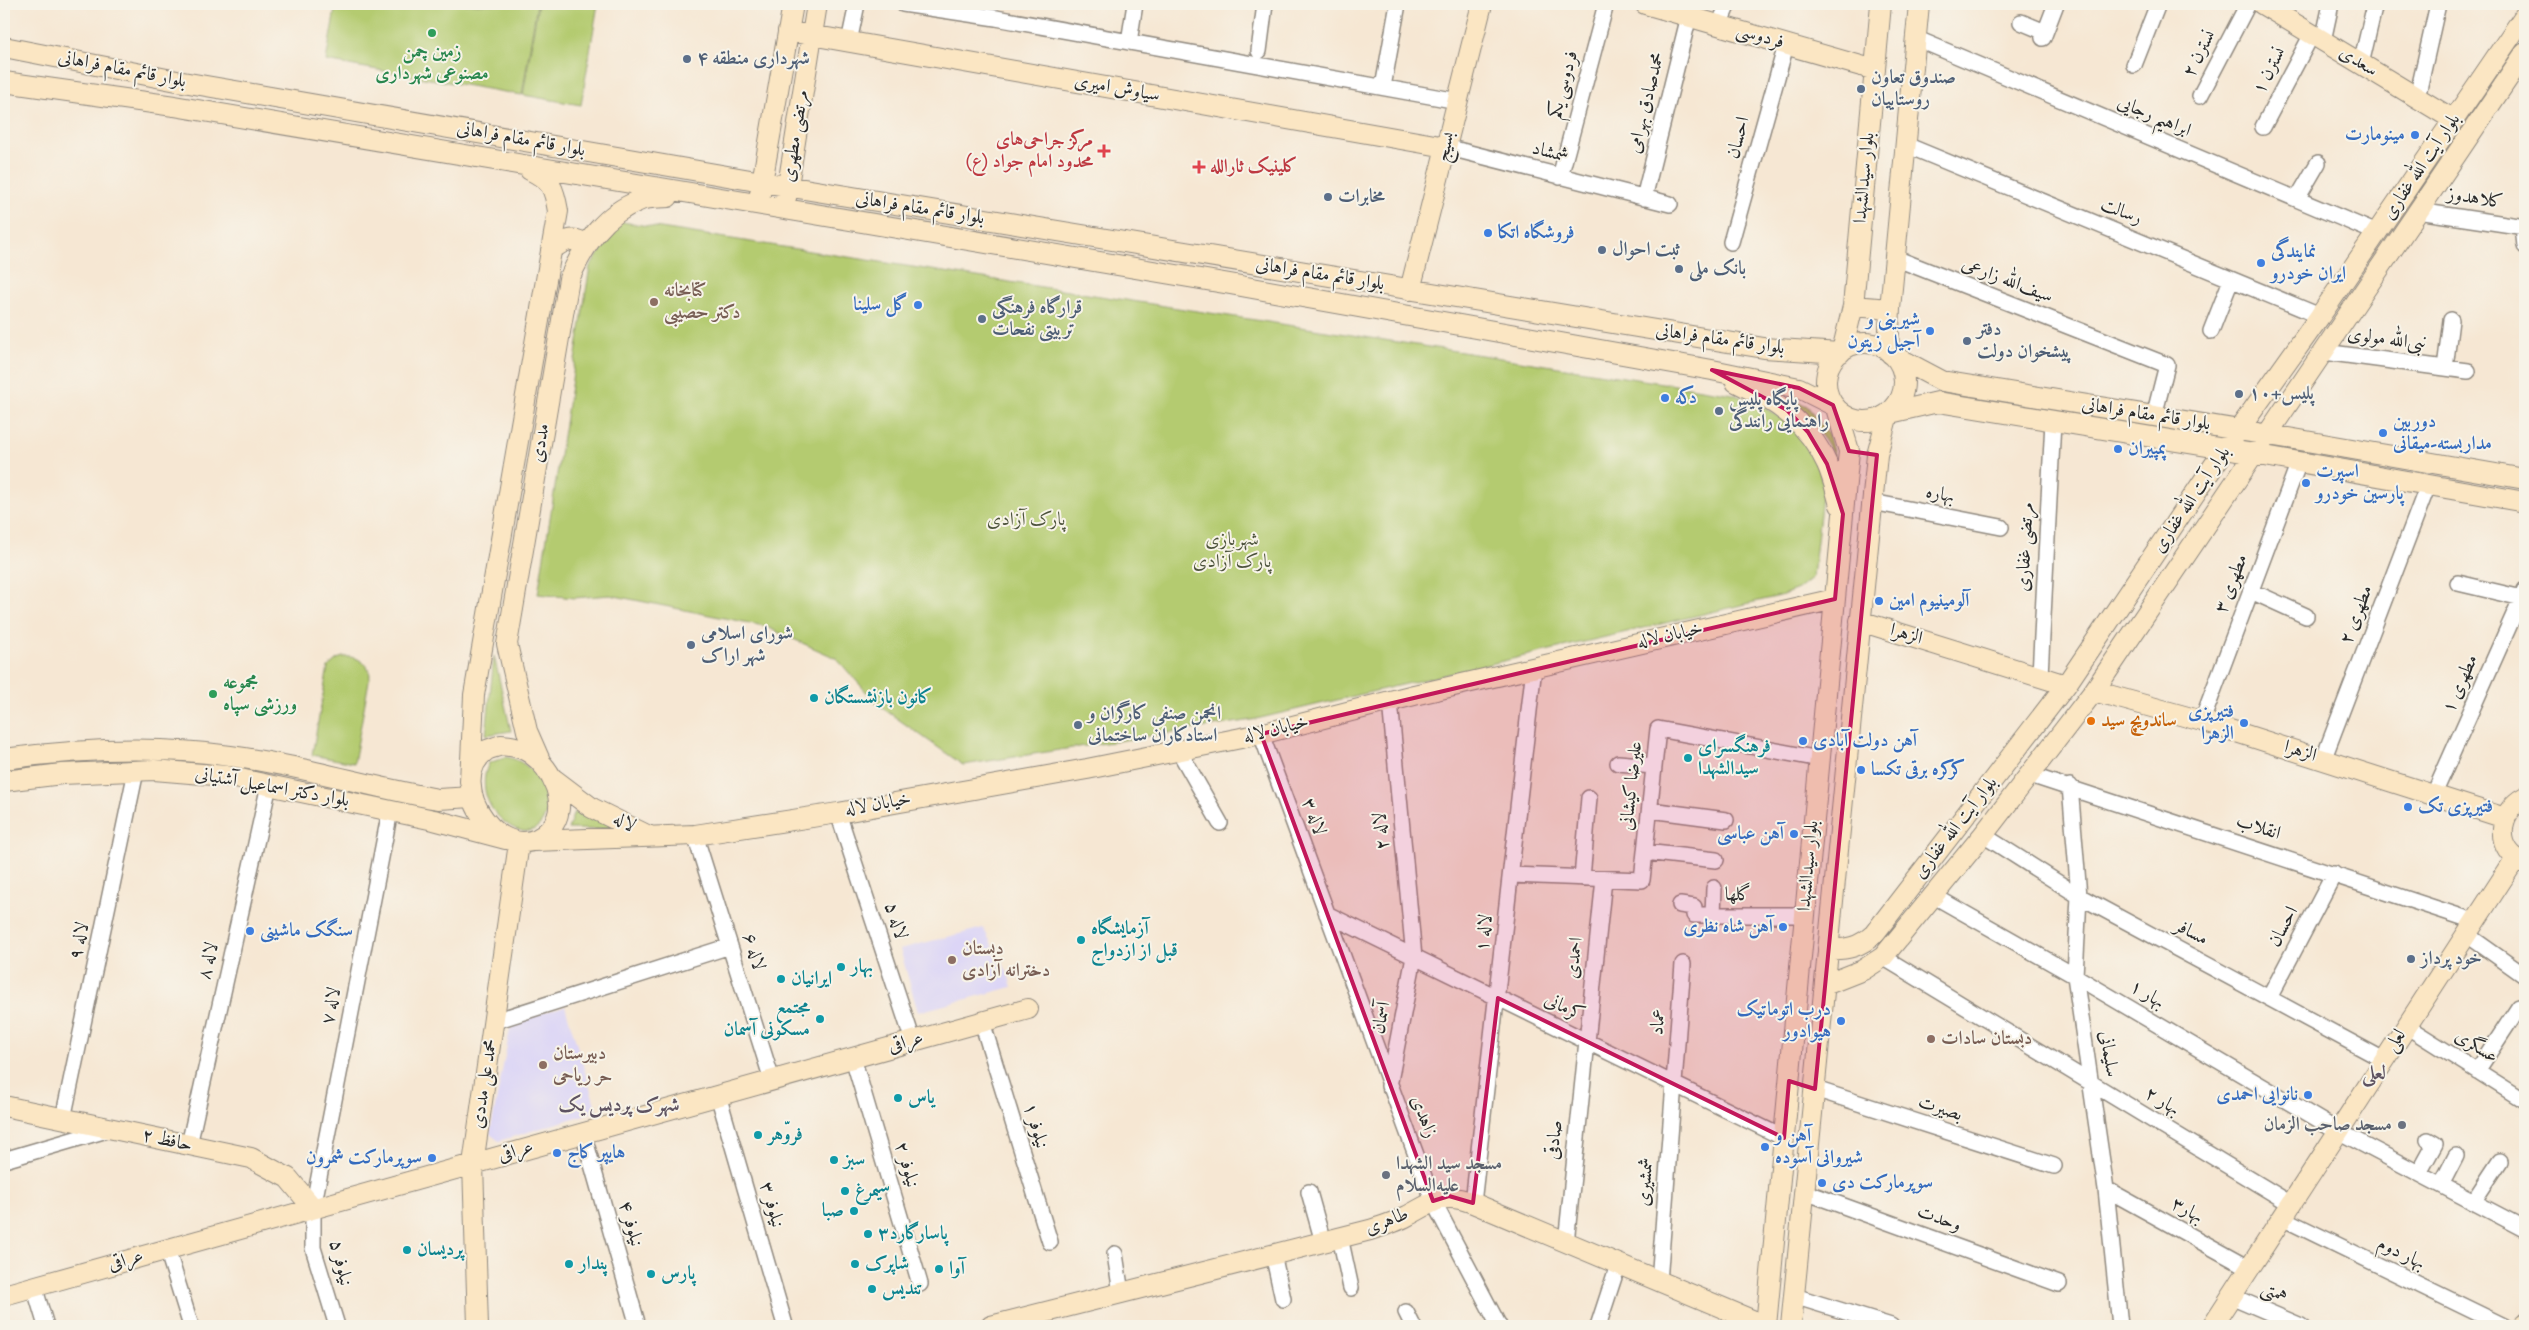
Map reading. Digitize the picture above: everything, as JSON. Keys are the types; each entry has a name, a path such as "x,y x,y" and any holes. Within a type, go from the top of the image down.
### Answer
{"main road":[{"name":"مرتضی مطهری","path":"758,205 793,4"},
{"name":"مرتضی مطهری","path":"784,210 817,4"},
{"name":"بسیج","path":"1410,290 1482,4"},
{"name":"فردوسی","path":"1645,4 1875,70"},
{"name":"بلوار سیدالشهدا","path":"1841,352 1853,306 1882,4"},
{"name":"بلوار سیدالشهدا","path":"1890,352 1890,309 1919,4"},
{"name":"سعدی","path":"2262,4 2454,120"},
{"name":"بلوار آیت الله غفاری","path":"1828,949 1853,948 1865,942 1915,881 2066,685 2225,449 2320,316 2525,15"},
{"name":"سیاوش امیری","path":"788,31 1446,147"},
{"name":"بلوار قائم مقام فراهانی","path":"4,47 177,81 762,182 1410,290 1764,348 1841,352"},
{"name":"بلوار آیت الله غفاری","path":"1825,986 1863,970 1883,957 1983,835 2094,691 2525,53"},
{"name":"بلوار قائم مقام فراهانی","path":"4,82 174,106 1230,284 1712,370 1799,388 1835,406"},
{"name":"مددی","path":"471,789 474,695 558,211 554,192 546,178 522,165"},
{"name":"مددی","path":"546,770 527,731 507,644 569,279 585,245 612,215 642,200 692,194"},
{"path":"551,250 563,241 573,239 580,240 585,245"},
{"path":"1853,306 1890,309"},
{"path":"1860,343 1880,346 1890,352 1903,372 1904,384 1897,404 1889,413 1866,421 1845,416 1835,406 1826,387 1826,377 1829,368 1841,352 1860,343"},
{"name":"بلوار قائم مقام فراهانی","path":"1890,352 1942,381 2268,434 2525,480"},
{"path":"1712,370 1787,410 1808,432 1827,464 1843,514"},
{"name":"بلوار قائم مقام فراهانی","path":"1889,413 1938,402 2225,449 2525,502"},
{"name":"بلوار سیدالشهدا","path":"1766,1326 1849,451 1835,406"},
{"name":"بلوار سیدالشهدا","path":"1791,1326 1872,502 1877,456 1889,413"},
{"path":"1849,451 1877,456"},
{"name":"خیابان لاله","path":"651,836 695,835 838,813 1179,751 1262,734 1534,667 1835,599"},
{"name":"الزهرا","path":"1860,621 2066,685"},
{"name":"الزهرا","path":"2094,691 2202,721 2505,818"},
{"path":"501,745 517,747 530,753 546,770 557,792 557,815 553,826 545,835 520,841 485,821 471,789 477,762 487,750 501,745"},
{"name":"بلوار دکتر اسماعیل آشتیانی","path":"4,759 52,753 155,750 230,756 438,799 471,789"},
{"name":"لاله","path":"546,770 592,808 651,836"},
{"name":"بلوار دکتر اسماعیل آشتیانی","path":"4,782 62,774 136,771 226,776 434,820 520,841"},
{"path":"2520,860 2505,844 2502,826 2516,802 2525,797"},
{"name":"لاله","path":"520,841 651,836"},
{"name":"محمد علی مددی","path":"478,1326 473,1164 520,841"},
{"name":"لعلی","path":"2212,1326 2470,927 2520,860"},
{"path":"1915,881 1934,896"},
{"name":"عراقی","path":"4,1295 1028,1009"},
{"path":"1789,1081 1815,1089"},
{"name":"حافظ ۲","path":"4,1106 251,1158 288,1178 313,1208"},
{"name":"طاهری","path":"991,1326 1389,1224 1433,1201 1449,1196 1473,1203 1766,1326"}],"street":[{"path":"849,42 857,4"},
{"path":"904,4 998,11 1129,42 1458,101"},
{"path":"1129,42 1135,4"},
{"path":"1259,51 1265,4"},
{"path":"1383,87 1398,4"},
{"name":"فردوسی یکم","path":"1560,177 1606,4"},
{"path":"1719,25 1728,4"},
{"path":"2021,22 2044,35 2056,4"},
{"path":"2134,65 2158,4"},
{"name":"نسترن ۲","path":"2200,96 2248,4"},
{"name":"نسترن ۱","path":"2263,127 2317,37 2331,4"},
{"path":"2360,64 2375,4"},
{"path":"2417,98 2438,4"},
{"name":"محمدصادق بهرامی","path":"1644,198 1688,16"},
{"name":"ابراهیم رجایی","path":"1916,38 2377,233"},
{"name":"احسان","path":"1731,242 1786,45"},
{"name":"رسالت","path":"1906,145 2320,316"},
{"name":"شمشاد","path":"1446,147 1670,204"},
{"path":"2297,199 2318,163"},
{"name":"کلاهدوز","path":"2418,211 2524,227"},
{"path":"2524,227 2525,246"},
{"name":"سیف‌الله زارعی","path":"1895,258 2167,365 2154,416"},
{"path":"2211,331 2231,280"},
{"name":"نبی‌الله مولوی","path":"2444,368 2451,320"},
{"name":"نبی‌الله مولوی","path":"2324,352 2468,371"},
{"name":"مرتضی غفاری","path":"2040,676 2053,421"},
{"name":"مطهری ۳","path":"2202,721 2299,462"},
{"name":"مطهری ۲","path":"2323,760 2428,485"},
{"name":"بهاره","path":"1872,502 2000,527"},
{"path":"2458,583 2523,594"},
{"path":"2251,591 2306,616"},
{"name":"مطهری ۱","path":"2434,794 2523,594"},
{"name":"لاله ۱","path":"1473,1203 1498,998 1534,667"},
{"name":"لاله ۲","path":"1390,701 1414,957"},
{"name":"علیرضا کیشانی","path":"1511,875 1642,880 1658,729 1820,759"},
{"name":"لاله ۳","path":"1262,734 1327,914"},
{"path":"1179,751 1220,823"},
{"path":"1618,763 1654,766"},
{"name":"لاله ۹","path":"62,1119 136,771"},
{"name":"انقلاب","path":"2030,775 2070,786 2334,874 2470,927"},
{"name":"لاله ۸","path":"188,1145 269,785"},
{"name":"سلیمانی","path":"2070,786 2079,896 2075,976 2106,1189 2120,1326"},
{"path":"1582,878 1588,798"},
{"path":"1650,810 1726,820"},
{"name":"لاله ۷","path":"313,1208 390,811"},
{"name":"لاله ۵","path":"838,813 913,1041"},
{"name":"لاله ۶","path":"695,835 772,1080"},
{"name":"مسافر","path":"1983,835 2079,896 2384,1060"},
{"path":"1645,852 1716,860"},
{"name":"احسان","path":"2268,998 2334,874"},
{"name":"احمدی","path":"1585,1041 1604,879"},
{"path":"1713,915 1714,888"},
{"name":"بهار ۱","path":"1934,896 2075,976 2338,1131 2525,1229"},
{"name":"گلها","path":"1680,905 1694,907 1694,915 1805,915"},
{"name":"کرمانی","path":"1327,914 1784,1138"},
{"name":"زاهدی","path":"1327,914 1433,1201 1499,1326"},
{"path":"2470,927 2525,976"},
{"path":"495,1021 730,946"},
{"name":"آسمان","path":"1389,1086 1414,957"},
{"name":"بهار ۲","path":"1883,957 2092,1083 2286,1211"},
{"name":"عماد","path":"1674,1084 1684,964"},
{"path":"2477,1071 2519,1007"},
{"name":"نیلوفر ۱","path":"982,1022 1050,1242"},
{"name":"عسگری","path":"2406,1026 2525,1101"},
{"name":"صادقی","path":"1566,1243 1585,1041"},
{"name":"نیلوفر ۲","path":"853,1058 920,1284"},
{"name":"شمشیری","path":"1659,1282 1674,1084"},
{"name":"بصیرت","path":"1815,1089 2054,1166"},
{"name":"نیلوفر ۳","path":"718,1095 785,1325"},
{"path":"4,1160 111,1129"},
{"name":"نیلوفر ۴","path":"583,1133 638,1326"},
{"path":"2419,1173 2435,1144 2428,1140"},
{"path":"2441,1185 2456,1156"},
{"path":"2473,1202 2500,1161"},
{"name":"بهار۳","path":"2106,1189 2249,1268"},
{"path":"1309,1192 1351,1288"},
{"name":"وحدت","path":"1805,1192 2059,1284"},
{"name":"نیلوفر ۵","path":"313,1208 313,1248 337,1326"},
{"name":"بهار دوم","path":"2286,1211 2504,1326"},
{"path":"167,1249 191,1326"},
{"path":"1115,1254 1121,1293"},
{"path":"1273,1254 1283,1299"},
{"path":"1598,1326 1618,1265"},
{"path":"34,1286 46,1326"},
{"path":"1794,1296 1891,1326"},
{"name":"همتی","path":"2231,1296 2300,1326"},
{"path":"1406,1312 1413,1326"}],"highlighted area":[{"path":"1712,370 1799,388 1833,405 1849,451 1877,455 1815,1089 1789,1081 1784,1138 1498,998 1473,1203 1449,1196 1433,1201 1261,734 1835,599 1843,514 1827,464 1808,432 1787,410"}],"shaded area":[{"name":"دبستان دخترانه آزادی","path":"983,928 1007,971 1012,987 918,1012 900,949"},
{"name":"دبیرستان حر ریاحی","path":"565,1006 597,1111 499,1141 490,1134 510,1029 516,1021"}],"green space":[{"name":"زمین چمن مصنوعی شهرداری","path":"336,4 537,4 522,95 326,61"},
{"path":"538,4 598,4 581,105 523,95"},
{"name":"پارک آزادی","path":"622,222 1733,394 1758,404 1793,425 1818,465 1823,487 1813,577 1798,589 1780,596 1252,720 963,765 878,705 836,658 764,626 610,595 574,598 538,594 590,266"},
{"path":"1785,396 1807,406 1828,433 1835,459 1813,424"},
{"path":"494,656 511,731 486,735"},
{"path":"352,657 360,660 369,670 370,675 354,763 312,755 328,667 337,659"},
{"path":"506,757 525,765 540,780 545,789 547,810 543,820 530,831 523,831 508,825 491,807 486,796 484,779 489,763"},
{"path":"574,812 627,830 568,829"}],"place":[{"name":"زمین چمن مصنوعی شهرداری","path":"432,33"},
{"name":"شهرداری منطقه ۴","path":"687,59"},
{"name":"صندوق تعاون روستاییان","path":"1861,89"},
{"name":"مینومارت","path":"2415,135"},
{"name":"مرکز جراحی‌های محدود امام جواد (ع)","path":"1104,151"},
{"name":"کلینیک ثارالله","path":"1199,167"},
{"name":"مخابرات","path":"1328,197"},
{"name":"فروشگاه اتکا","path":"1488,233"},
{"name":"ثبت احوال","path":"1602,250"},
{"name":"نمایندگی ایران خودرو","path":"2261,263"},
{"name":"بانک ملی","path":"1679,269"},
{"name":"کتابخانه دکتر حصیبی","path":"654,302"},
{"name":"گل سلینا","path":"918,305"},
{"name":"قرارگاه فرهنگی تربیتی نفحات","path":"982,319"},
{"name":"شیرینی و آجیل زیتون","path":"1930,331"},
{"name":"دفتر پیشخوان دولت","path":"1967,341"},
{"name":"پلیس+۱۰","path":"2239,394"},
{"name":"دکه","path":"1665,398"},
{"name":"پایگاه پلیس راهنمایی رانندگی","path":"1719,411"},
{"name":"دوربین مداربسته-میقانی","path":"2383,433"},
{"name":"پمپیران","path":"2118,449"},
{"name":"اسپرت پارسین خودرو","path":"2306,483"},
{"name":"آلومینیوم امین","path":"1879,601"},
{"name":"شورای اسلامی شهر اراک","path":"691,645"},
{"name":"مجموعه ورزشی سپاه","path":"213,694"},
{"name":"کانون بازنشستگان","path":"814,698"},
{"name":"ساندویچ سید","path":"2091,721"},
{"name":"فتیرپزی الزهرا","path":"2244,723"},
{"name":"انجمن صنفی کارگران و استادکاران ساختمانی","path":"1078,725"},
{"name":"آهن دولت آبادی","path":"1803,741"},
{"name":"فرهنگسرای سیدالشهدا","path":"1688,758"},
{"name":"کرکره برقی تکسا","path":"1861,770"},
{"name":"فتیرپزی تک","path":"2408,807"},
{"name":"آهن عباسی","path":"1794,834"},
{"name":"آهن شاه نظری","path":"1783,927"},
{"name":"سنگک ماشینی","path":"250,931"},
{"name":"آزمایشگاه قبل از ازدواج","path":"1081,940"},
{"name":"خود پرداز","path":"2411,959"},
{"name":"دبستان دخترانه آزادی","path":"952,960"},
{"name":"بهار","path":"841,967"},
{"name":"ایرانیان","path":"781,979"},
{"name":"مجتمع مسکونی آسمان","path":"820,1019"},
{"name":"درب اتوماتیک هیوادور","path":"1841,1021"},
{"name":"دبستان سادات","path":"1931,1039"},
{"name":"دبیرستان حر ریاحی","path":"543,1065"},
{"name":"نانوایی احمدی","path":"2308,1095"},
{"name":"یاس","path":"898,1098"},
{"name":"مسجد صاحب الزمان","path":"2402,1125"},
{"name":"فروّهر","path":"758,1135"},
{"name":"آهن و شیروانی آسوده","path":"1765,1147"},
{"name":"هایپر کاج","path":"557,1153"},
{"name":"سوپرمارکت شمرون","path":"432,1158"},
{"name":"سبز","path":"834,1160"},
{"name":"مسجد سید الشهدا علیه‌السلام","path":"1386,1175"},
{"name":"سوپرمارکت دی","path":"1822,1183"},
{"name":"سیمرغ","path":"845,1191"},
{"name":"صبا","path":"854,1211"},
{"name":"پاسارگارد۳","path":"868,1234"},
{"name":"پردیسان","path":"407,1250"},
{"name":"پندار","path":"569,1264"},
{"name":"شاپرک","path":"855,1264"},
{"name":"آوا","path":"939,1269"},
{"name":"پارس","path":"651,1274"},
{"name":"تندیس","path":"872,1289"}],"district":[{"name":"لعلی","path":"2374,1074"},
{"name":"شهرک پردیس یک","path":"619,1106"}],"park label":[{"name":"شهربازی پارک آزادی","path":"1232,551"}]}
